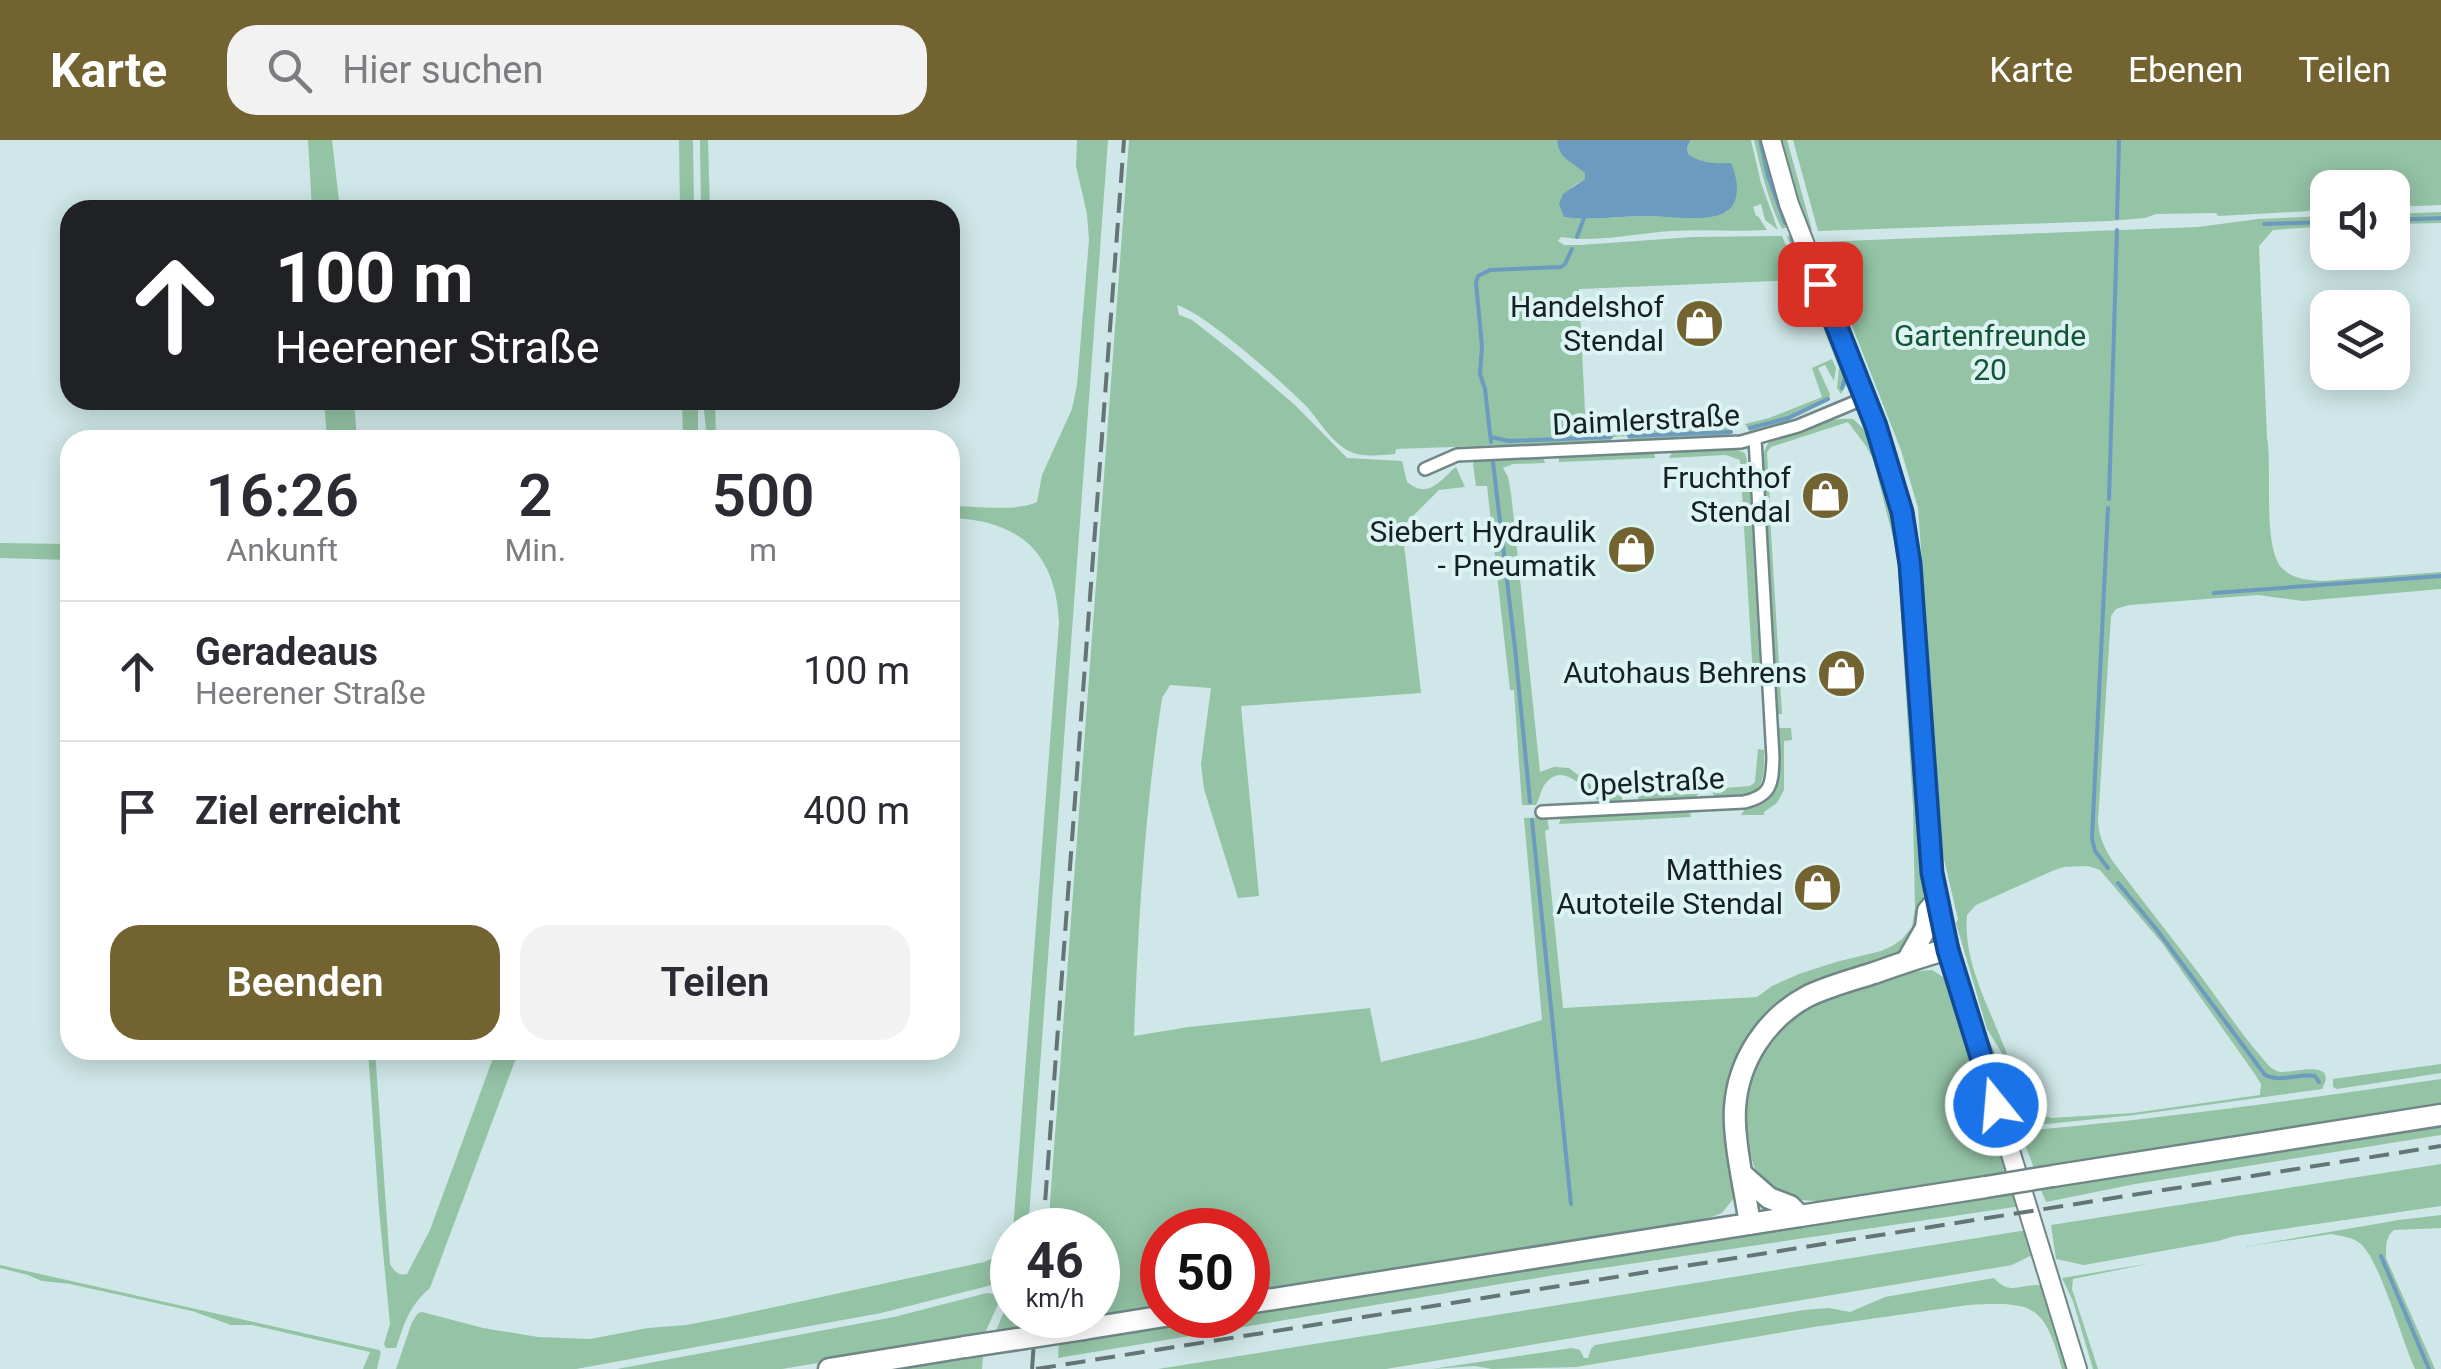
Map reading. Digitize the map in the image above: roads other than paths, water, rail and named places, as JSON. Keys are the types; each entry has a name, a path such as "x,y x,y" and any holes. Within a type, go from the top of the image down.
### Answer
{"main road":[{"path":"1771,140 1789,204 1866,398 1901,506 1908,544 1927,828 1936,902 2077,1369"},
{"path":"1907,961 1926,928 1928,911 1936,902"},
{"path":"1750,1224 1736,1133 1736,1095 1745,1065 1760,1038 1785,1011 1806,997 1948,950"},
{"path":"1270,1300 2441,1114"},
{"path":"1744,1176 1769,1198 1790,1206 1800,1216"},
{"path":"829,1369 1140,1320"}],"street":[{"name":"Daimlerstraße","path":"1425,469 1457,455 1755,440 1866,398"},
{"name":"Opelstraße","path":"1542,812 1744,802 1759,799 1770,788 1773,758 1755,440"}],"water":[{"path":"1557,140 1691,140 1687,147 1693,157 1731,163 1737,183 1734,204 1724,213 1706,218 1564,217 1559,204 1563,194 1585,179 1585,173 1563,156"}],"waterway":[{"path":"1760,140 1785,223"},
{"path":"2117,218 2119,140"},
{"path":"1577,237 1584,218"},
{"path":"2410,219 2441,218"},
{"path":"2264,224 2310,223"},
{"path":"2109,499 2117,230"},
{"path":"1792,239 1824,318"},
{"path":"1491,442 1480,374 1478,276 1490,270 1561,267 1572,249"},
{"path":"1841,359 1845,378 1842,388"},
{"path":"1750,428 1788,418 1828,399"},
{"path":"1629,436 1731,432"},
{"path":"1491,437 1509,441 1611,437"},
{"path":"1493,462 1530,802"},
{"path":"2108,508 2092,838 2095,851 2108,868"},
{"path":"2214,593 2441,576"},
{"path":"1532,820 1571,1204"},
{"path":"2118,883 2265,1075 2315,1076 2319,1082"},
{"path":"2381,1256 2429,1369"}],"railway":[{"path":"1045,1208 1124,140"},
{"path":"1036,1369 2441,1146"},
{"path":"1032,1369 1034,1338"}],"place":[{"name":"Handelshof Stendal","path":"1699,324"},
{"name":"Fruchthof Stendal","path":"1826,495"},
{"name":"Siebert Hydraulik - Pneumatik","path":"1631,549"},
{"name":"Autohaus Behrens","path":"1842,673"},
{"name":"Matthies Autoteile Stendal","path":"1818,887"}],"park label":[{"name":"Gartenfreunde 20","path":"1990,353"}]}
